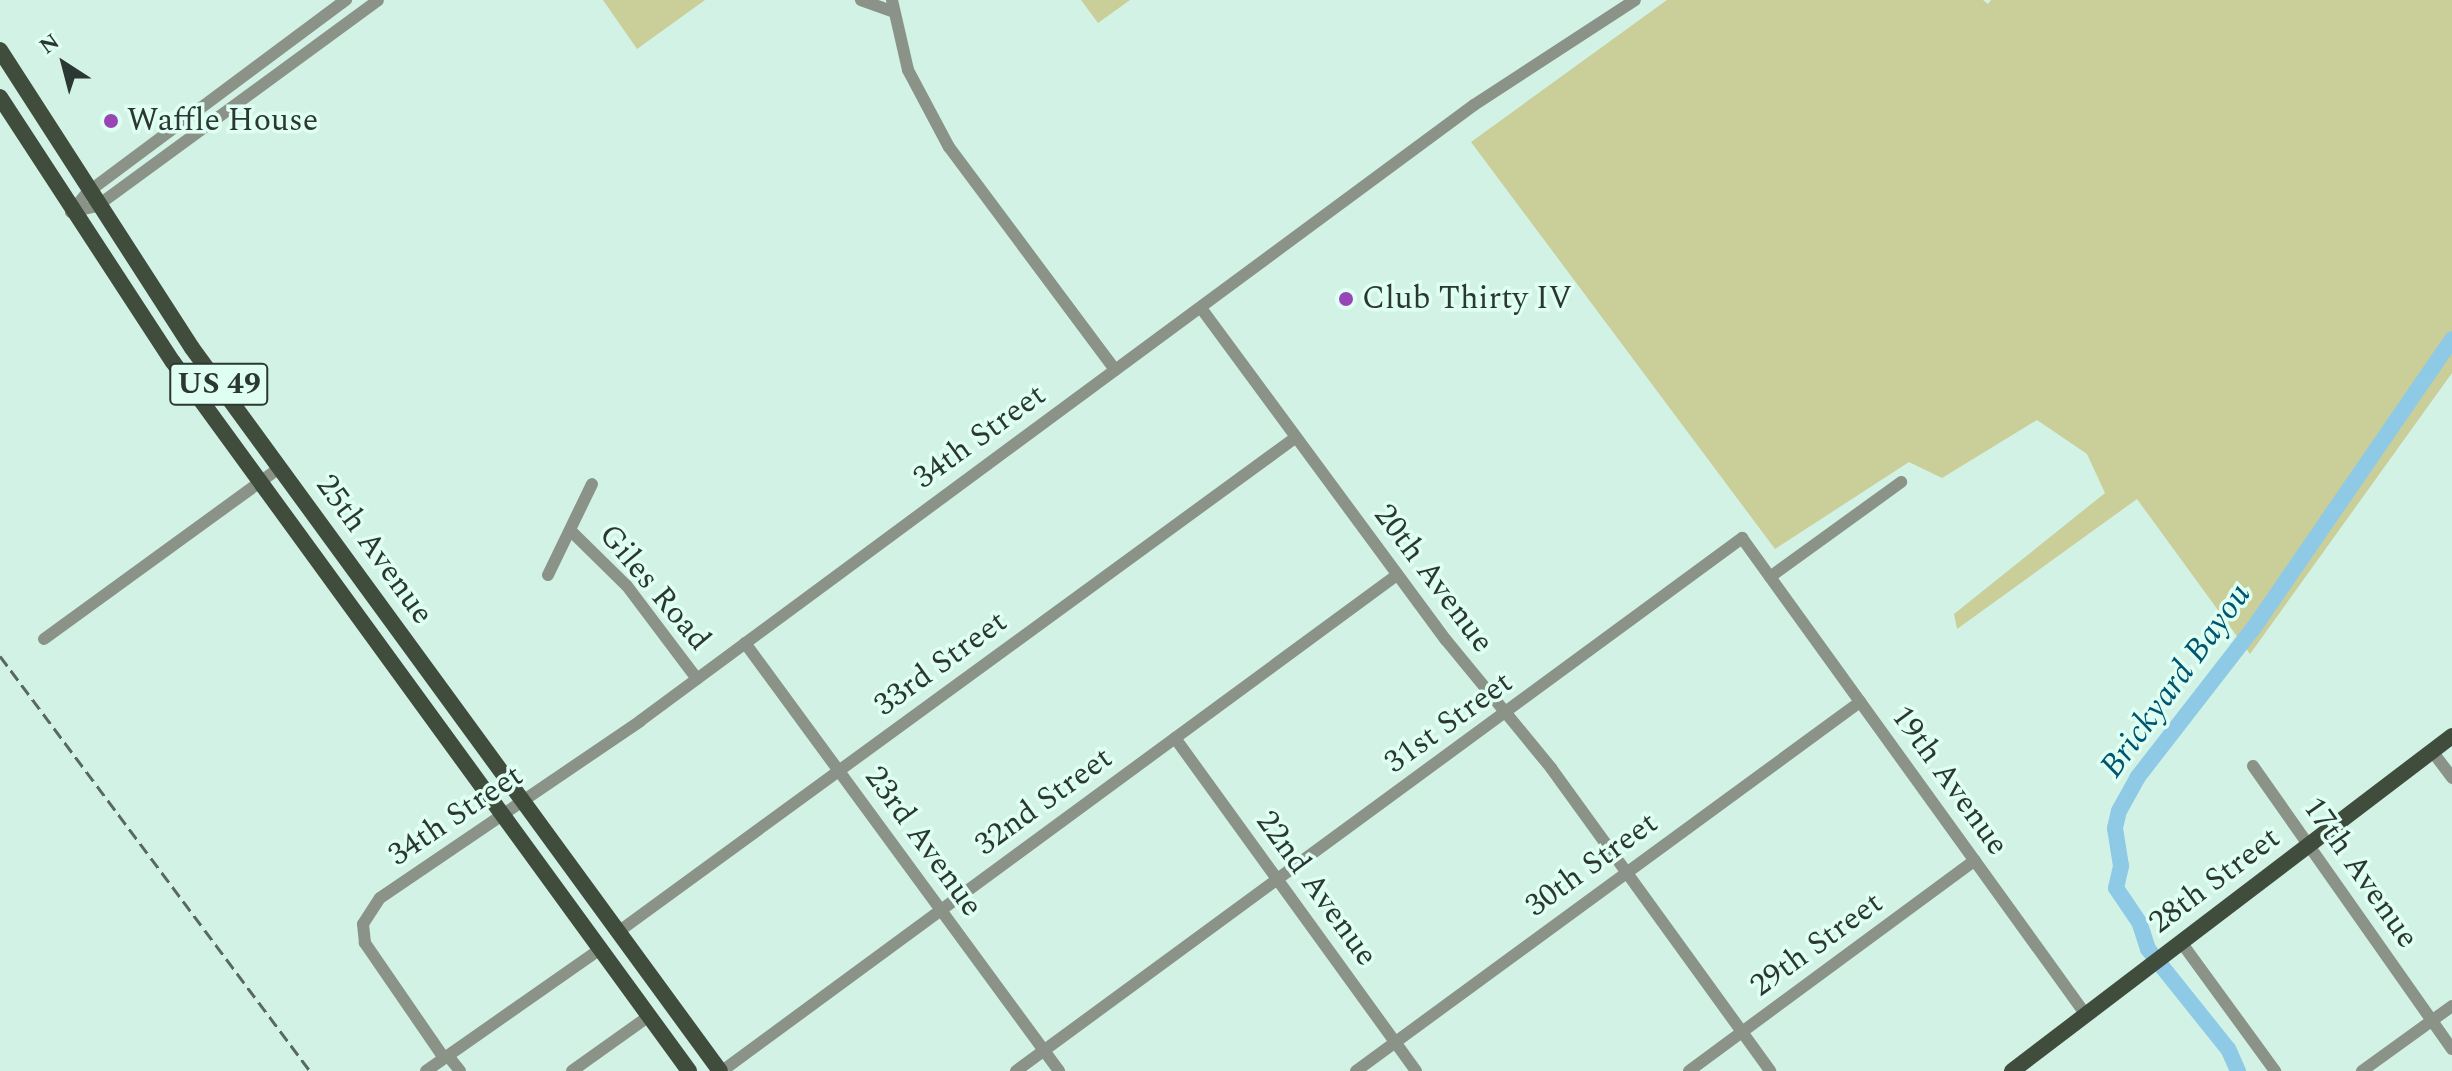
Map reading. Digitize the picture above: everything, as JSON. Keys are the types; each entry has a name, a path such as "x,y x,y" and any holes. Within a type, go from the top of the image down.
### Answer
{"main road":[{"name":"25th Avenue","path":"0,50 92,199 192,348 721,1071"},
{"name":"25th Avenue","path":"0,97 71,212 173,362 689,1071"},
{"path":"173,362 192,348"},
{"name":"28th Street","path":"2012,1071 2452,736"}],"street":[{"path":"92,199 346,0"},
{"path":"71,212 378,0"},
{"path":"861,0 892,6 908,70 949,147 1115,370"},
{"name":"34th Street","path":"446,1057 369,953 363,924 380,898 504,817 697,679 1474,105 1635,0"},
{"name":"20th Avenue","path":"1201,308 1397,575 1627,872 1770,1071"},
{"name":"33rd Street","path":"618,932 1295,438"},
{"path":"44,639 279,468"},
{"path":"1770,577 1901,482"},
{"path":"548,575 592,484"},
{"name":"Giles Road","path":"571,531 627,586 697,679"},
{"name":"31st Street","path":"1016,1071 1507,714 1742,538 1770,577"},
{"name":"32nd Street","path":"721,1071 1397,575"},
{"name":"19th Avenue","path":"1770,577 2086,1015"},
{"name":"23rd Avenue","path":"745,643 1059,1071"},
{"name":"30th Street","path":"1356,1071 1860,702"},
{"name":"22nd Avenue","path":"1175,738 1416,1071"},
{"path":"2432,751 2452,778"},
{"name":"17th Avenue","path":"2253,766 2452,1049"},
{"name":"29th Street","path":"1689,1071 1975,860"},
{"path":"2176,946 2275,1071"},
{"path":"426,1071 600,949"},
{"path":"2362,1071 2452,1006"},
{"path":"572,1071 649,1016"},
{"path":"446,1057 460,1071"}],"green space":[{"path":"603,0 705,0 637,49"},
{"path":"1081,0 1130,0 1098,23"},
{"path":"1667,0 1983,0 1988,4 1991,0 2452,0 2452,373 2250,654 2137,499 1957,629 1954,614 2105,493 2087,454 2037,420 1942,478 1909,462 1775,549 1471,142"}],"waterway":[{"name":"Brickyard Bayou","path":"2238,1071 2228,1049 2148,949 2139,922 2116,888 2121,866 2115,828 2119,811 2137,778 2255,626 2452,339"}],"railway":[{"path":"0,656 310,1071"}],"place":[{"name":"Waffle House","path":"111,121"},
{"name":"Club Thirty IV","path":"1346,299"}]}
